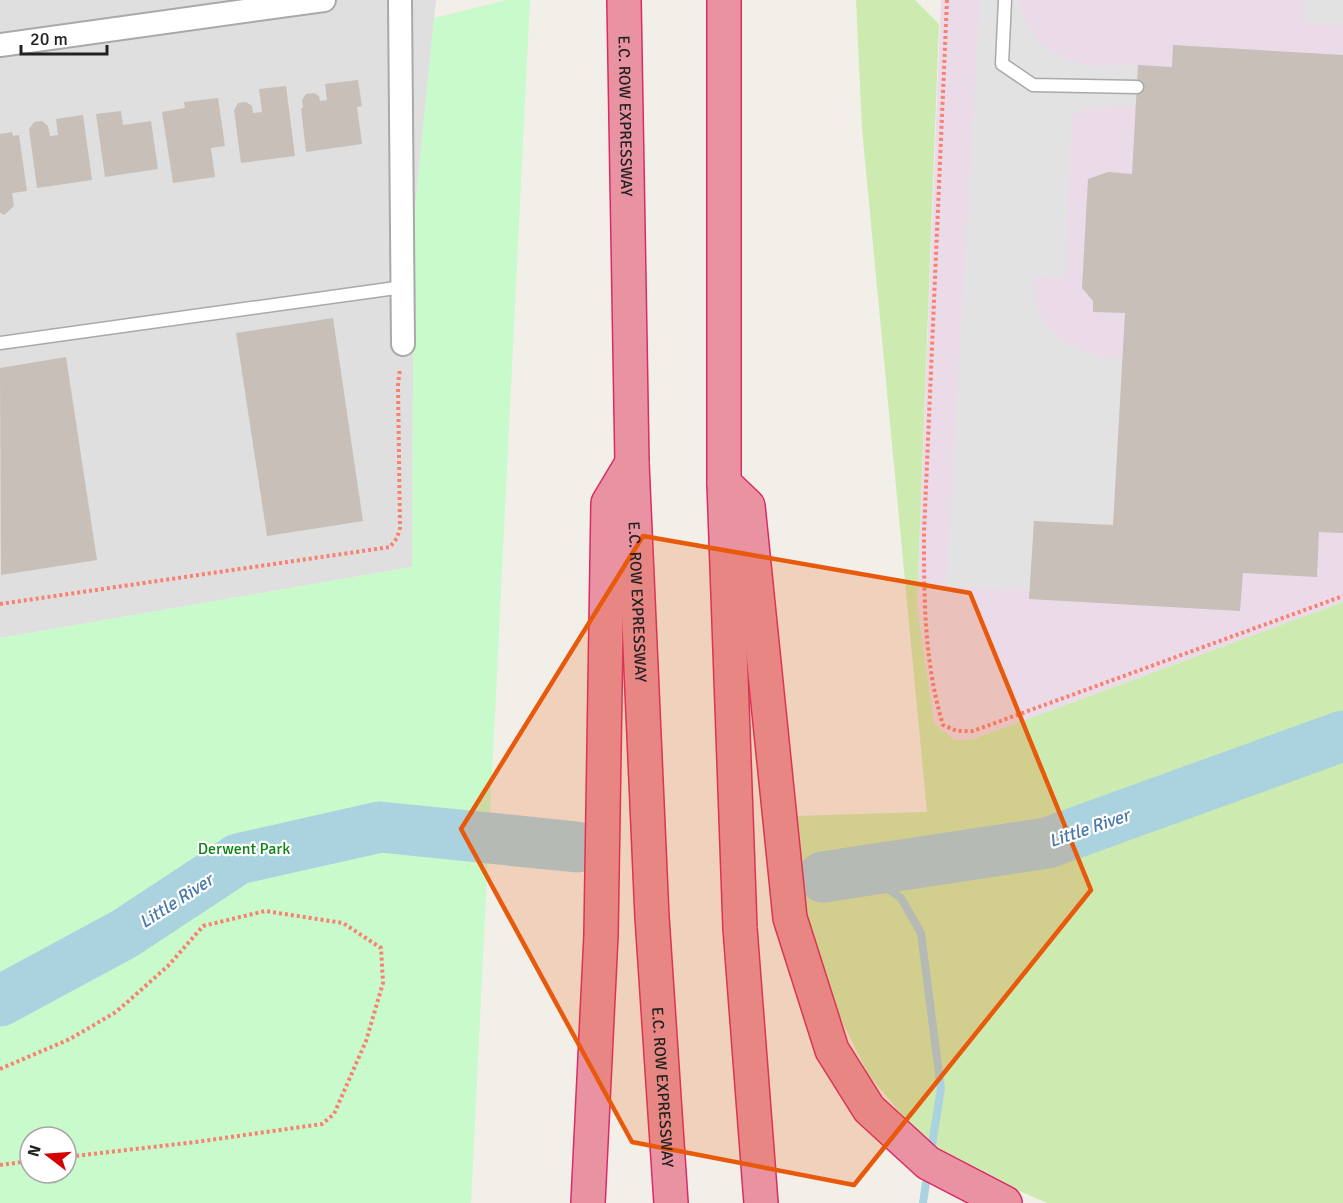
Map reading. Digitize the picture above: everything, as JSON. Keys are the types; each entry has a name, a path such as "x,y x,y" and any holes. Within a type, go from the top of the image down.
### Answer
{"highway":[{"name":"E.C. ROW EXPRESSWAY","path":"624,0 632,463 652,917 671,1203"},
{"path":"724,0 724,483 740,928 761,1203"},
{"path":"588,1203 600,935 608,503 632,463"},
{"path":"724,483 748,506 790,918 832,1050 869,1109 928,1163 1005,1203"}],"street":[{"path":"0,45 211,8 324,0"},
{"path":"400,0 404,344"}],"lane":[{"path":"1005,0 1002,64 1033,86 1137,87"},
{"path":"0,343 403,287"}],"path":[{"path":"947,0 924,533 924,608 931,678 943,724 957,731 973,731 1343,596"},
{"path":"0,604 390,547 398,538 400,528 398,385 404,344"},
{"path":"0,1068 70,1039 116,1012 168,966 203,926 265,911 343,923 381,948 383,983 366,1041 334,1114 322,1124 78,1156"},
{"path":"0,1165 18,1163"}],"highlighted area":[{"path":"643,536 970,593 1091,890 854,1185 632,1142 461,829"}],"shaded area":[{"path":"0,0 436,0 414,219 412,567 0,638"},
{"path":"941,0 1343,0 1343,602 971,740 954,740 934,723 917,606"},
{"path":"980,0 1018,0 1025,22 1039,43 1065,60 1093,66 1138,65 1135,106 1093,107 1072,114 1065,279 1033,275 1033,298 1044,323 1061,341 1083,352 1104,358 1122,358 1113,525 1034,521 1030,590 946,586"},
{"path":"1305,0 1343,0 1343,25 1304,23"}],"green space":[{"name":"Derwent Park","path":"507,0 530,0 471,1203 0,1203 0,638 412,567 414,219 434,18"},
{"path":"856,0 915,0 939,24 917,606 934,723 954,740 971,740 1343,602 1343,1203 1047,1203 994,1180 944,1153 907,1121 868,1074 835,1007 801,897 795,816 927,812 862,129"}],"building":[{"path":"1173,45 1343,55 1343,533 1319,532 1317,577 1243,573 1240,611 1029,599 1034,521 1113,525 1125,313 1093,312 1093,301 1082,288 1088,179 1108,172 1132,174 1138,65 1172,67"},
{"path":"358,80 362,106 357,107 362,144 306,152 301,108 303,108 302,100 306,94 314,93 319,96 320,101 327,100 325,84"},
{"path":"286,86 295,156 241,163 234,110 238,103 246,102 252,106 253,113 262,112 259,89"},
{"path":"218,98 225,146 211,148 215,177 173,183 162,112 185,108 184,102"},
{"path":"121,111 123,125 151,121 158,169 105,177 96,114"},
{"path":"83,115 92,180 37,188 29,129 34,122 42,121 48,126 50,136 58,135 56,119"},
{"path":"12,132 13,136 19,135 27,191 12,193 14,206 4,215 0,213 0,134"},
{"path":"333,318 363,521 267,536 236,333"},
{"path":"66,357 97,560 1,575 0,368"}],"waterway":[{"name":"Little River","path":"823,877 1047,843 1343,736"},
{"name":"Little River","path":"0,1001 124,934 238,859 380,827 577,847"},
{"path":"862,871 901,898 921,933 941,1089 932,1144"},
{"path":"923,1203 926,1183"}]}
